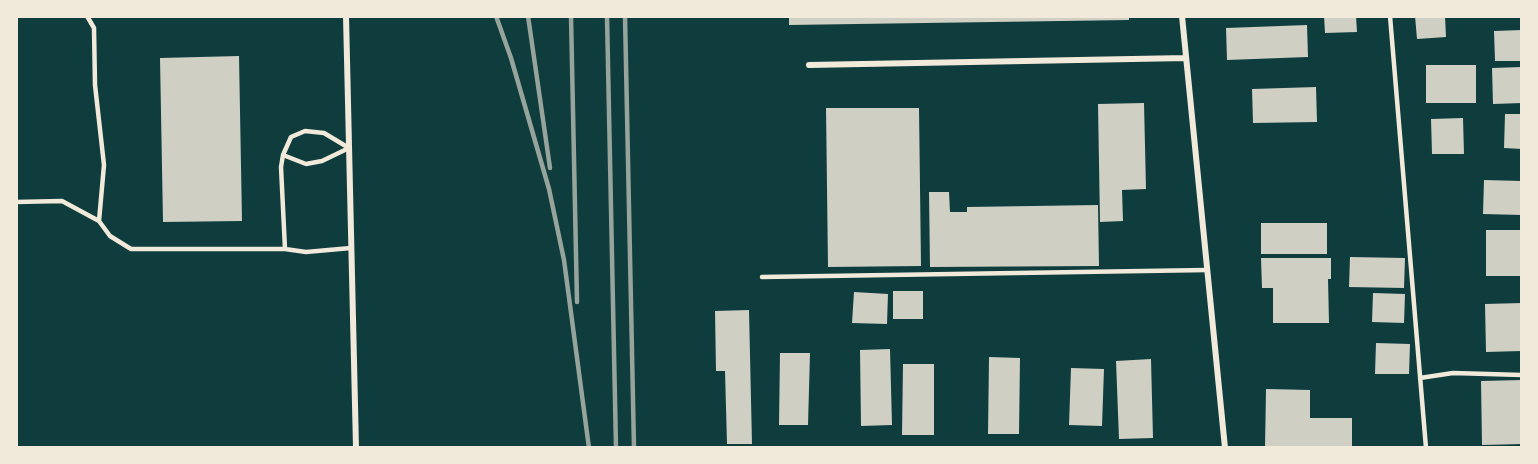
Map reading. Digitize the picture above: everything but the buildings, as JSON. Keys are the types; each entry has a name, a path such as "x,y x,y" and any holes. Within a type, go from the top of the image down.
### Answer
{"street":[{"path":"346,16 356,447"},
{"path":"1182,16 1225,447"},
{"path":"809,66 1186,58"}],"lane":[{"path":"87,16 94,28 95,85 104,165 99,220"},
{"path":"1390,16 1426,447"},
{"path":"285,249 281,167 283,154 291,137 305,131 324,134 349,148"},
{"path":"283,154 306,164 321,161 349,148"},
{"path":"16,202 62,201 99,220 110,236 132,249 285,249 306,252 351,248"},
{"path":"762,277 1207,270"},
{"path":"1420,378 1453,373 1521,375"}],"railway":[{"path":"496,16 511,58 549,189 564,260 589,448"},
{"path":"528,16 550,168"},
{"path":"571,16 577,302"},
{"path":"607,16 616,448"},
{"path":"625,16 634,448"}]}
